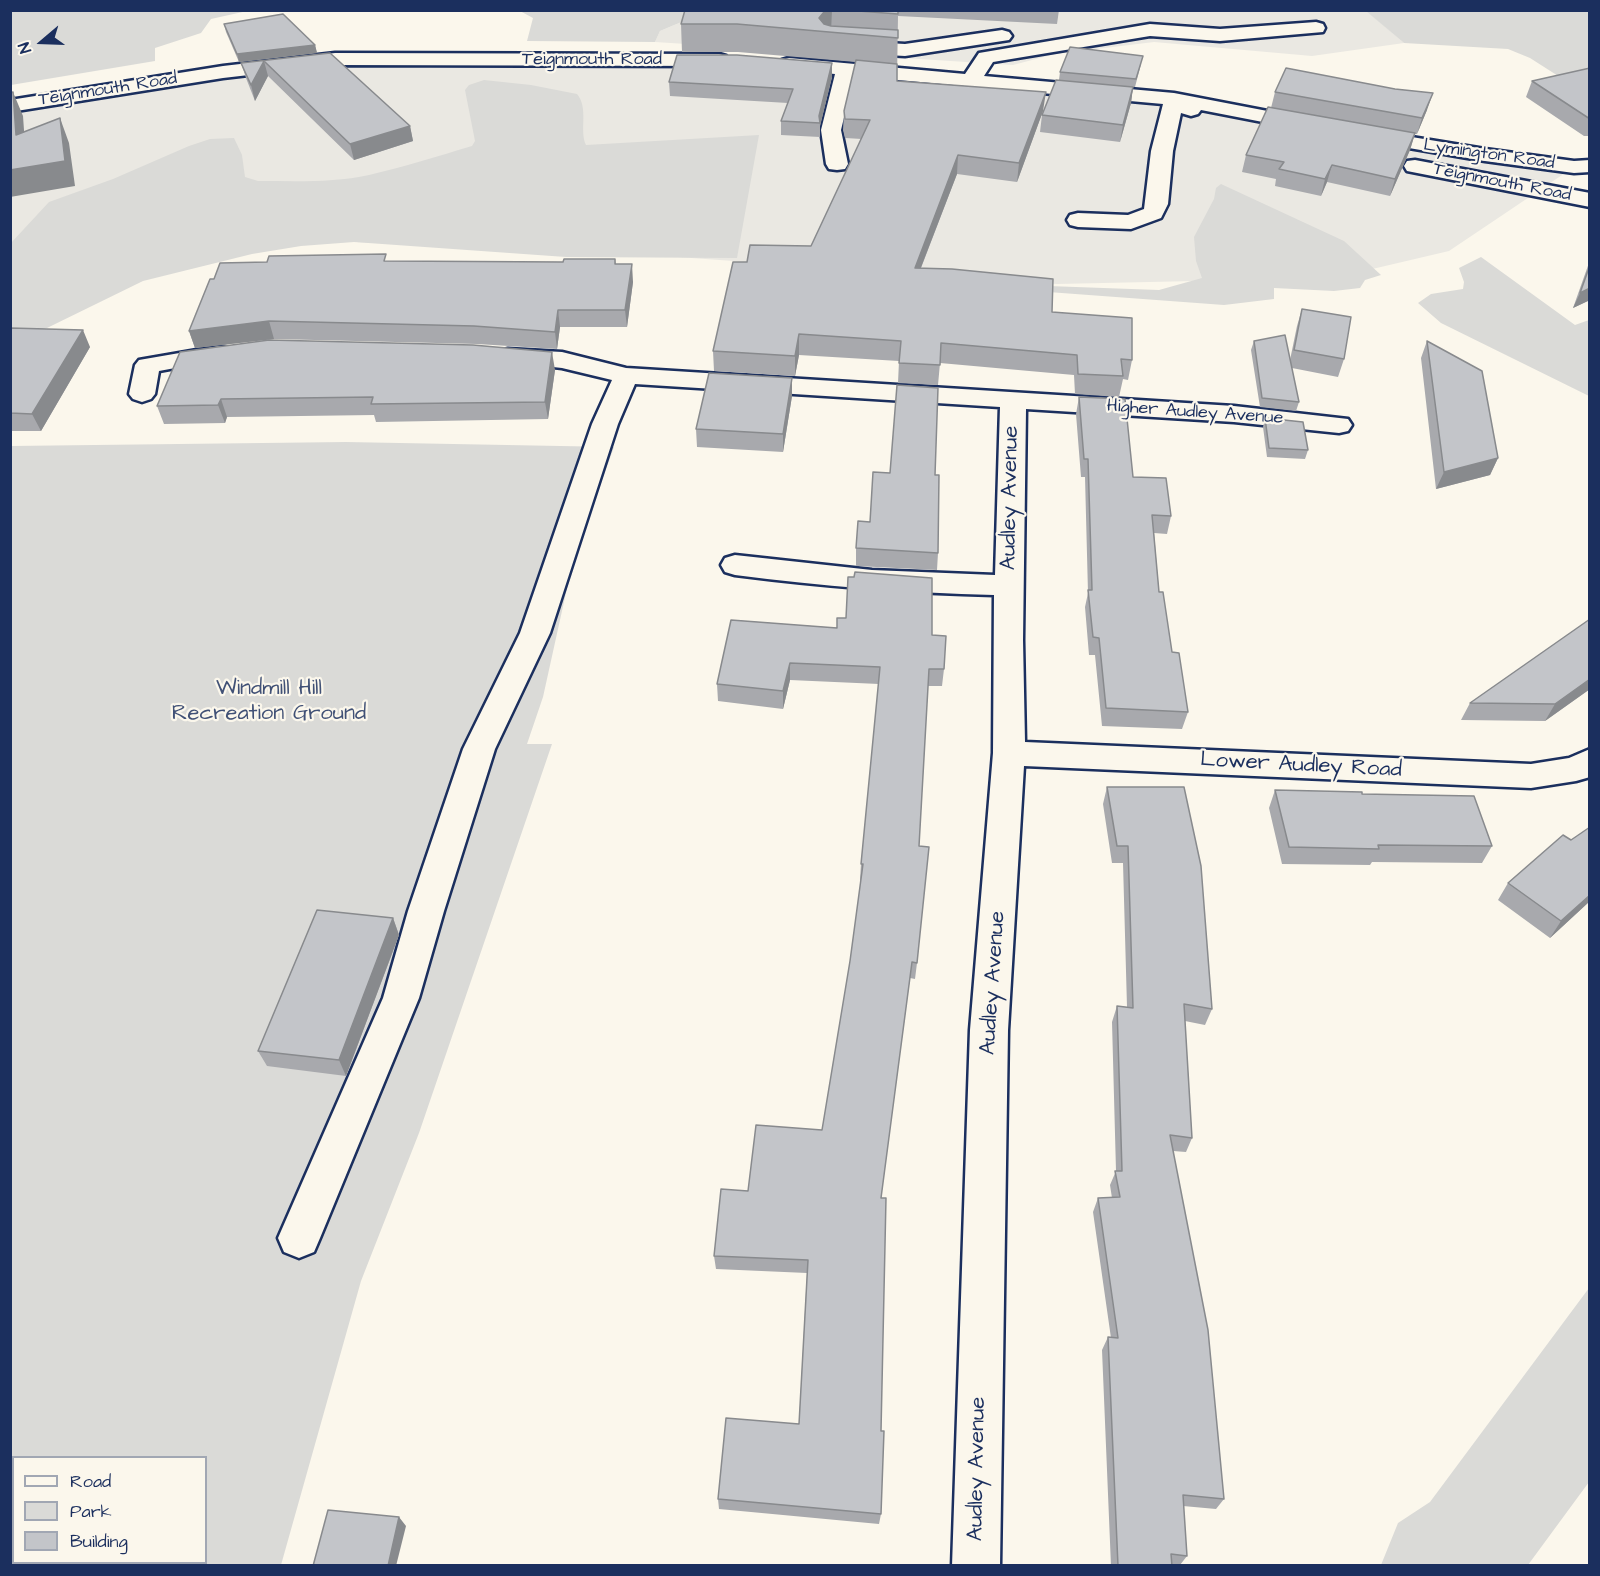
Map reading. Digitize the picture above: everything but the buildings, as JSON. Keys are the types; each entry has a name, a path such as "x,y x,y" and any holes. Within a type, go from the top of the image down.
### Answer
{"street":[{"path":"971,80 986,57 1150,30 1220,35 1316,28"},
{"path":"831,45 905,50 1002,36"},
{"path":"872,71 881,48"},
{"name":"Teignmouth Road","path":"10,106 223,72 335,59 738,60"},
{"path":"770,63 1174,99 1332,129"},
{"path":"837,164 831,130 846,69"},
{"path":"1174,99 1213,124 1317,146"},
{"path":"1078,220 1131,222 1153,213 1162,151 1174,99"},
{"name":"Lymington Road","path":"1355,133 1485,156 1574,167 1590,166"},
{"name":"Teignmouth Road","path":"1397,163 1590,200"},
{"path":"142,394 148,365 243,351"},
{"name":"Higher Audley Avenue","path":"487,354 562,360 626,376 1013,402 1234,414 1339,425"},
{"path":"299,1238 401,998 426,911 479,749 535,633 605,424 626,376"},
{"name":"Audley Avenue","path":"976,1566 989,1030 1009,753 1009,585 1013,402"},
{"path":"735,565 794,574 902,583 1009,585"},
{"name":"Lower Audley Road","path":"1009,753 1531,776 1576,769 1590,761"}],"shaded area":[{"path":"791,10 1366,10 1404,43 1312,56 1154,42 1055,54 1013,65 655,42 660,31 691,18"},
{"path":"335,59 738,60 1174,99 1574,167 1449,251 1334,278 1057,284 593,251 276,239 11,275 10,106"}],"green space":[{"path":"11,10 247,11 211,19 201,33 155,48 155,61 11,85"},
{"path":"781,10 691,18 660,31 655,42 527,41 533,18 520,11 510,11"},
{"path":"1366,11 1589,11 1589,79 1566,81 1530,58 1508,49 1404,43"},
{"path":"484,80 531,85 577,94 581,100 586,145 759,135 737,258 566,257 354,242 301,246 252,254 143,281 47,328 11,336 11,243 49,202 113,179 210,139 234,138 242,155 245,177 258,181 342,179 408,165 472,146 475,141 465,90 469,85"},
{"path":"1221,184 1344,241 1381,275 1365,280 1360,288 1334,291 1274,288 1274,299 1224,305 994,288 1048,286 1159,290 1202,278 1196,261 1194,237 1214,199 1216,188"},
{"path":"1481,257 1575,325 1589,320 1589,396 1441,323 1418,303 1431,294 1463,289 1464,282 1459,268"},
{"name":"Windmill Hill Recreation Ground","path":"346,442 614,447 573,561 543,697 527,744 552,744 419,1133 361,1281 281,1565 11,1565 11,446"},
{"path":"1589,1288 1589,1482 1528,1565 1381,1565 1398,1523 1430,1502"}]}
